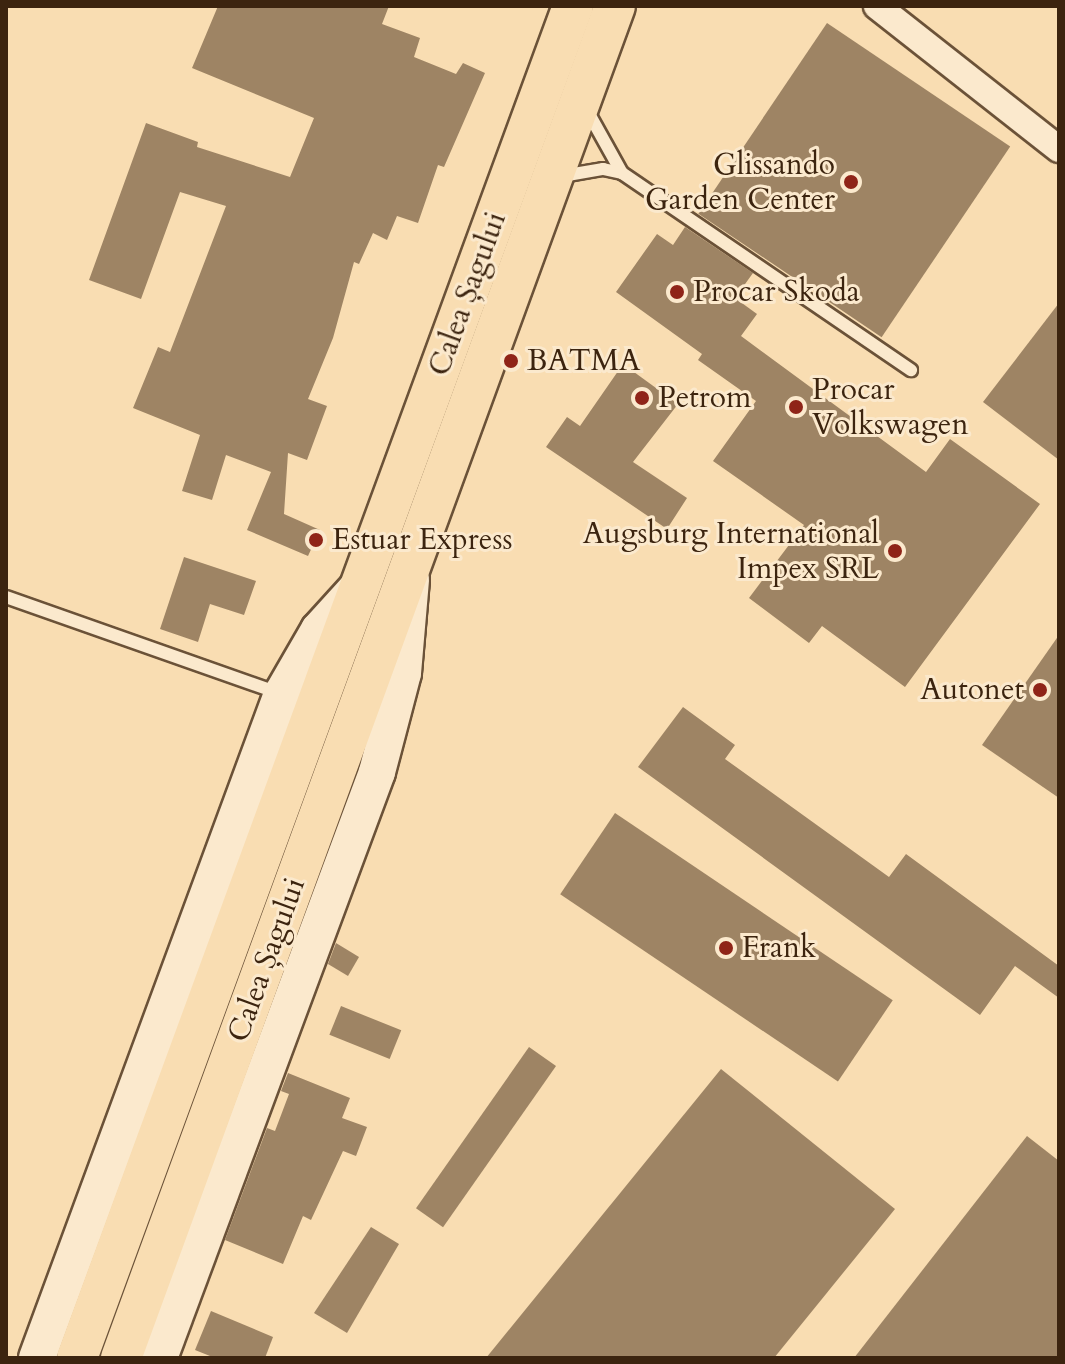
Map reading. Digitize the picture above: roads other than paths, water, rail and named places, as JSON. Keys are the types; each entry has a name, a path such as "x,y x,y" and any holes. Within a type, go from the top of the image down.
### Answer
{"main road":[{"name":"Calea Șagului","path":"80,1348 573,6"},
{"name":"Calea Șagului","path":"134,1357 412,561 615,6"}],"street":[{"path":"877,6 1059,149"},
{"name":"Calea Șagului","path":"37,1358 282,694 319,630 362,582"}],"lane":[{"path":"582,94 622,173 911,370"},
{"path":"551,178 580,171 622,173"},
{"path":"6,597 282,694"}],"place":[{"name":"Glissando Garden Center","path":"851,182"},
{"name":"Procar Skoda","path":"677,292"},
{"name":"BATMA","path":"511,361"},
{"name":"Petrom","path":"642,398"},
{"name":"Procar Volkswagen","path":"796,407"},
{"name":"Estuar Express","path":"316,540"},
{"name":"Augsburg International Impex SRL","path":"895,551"},
{"name":"Autonet","path":"1040,690"},
{"name":"Frank","path":"726,948"}]}
